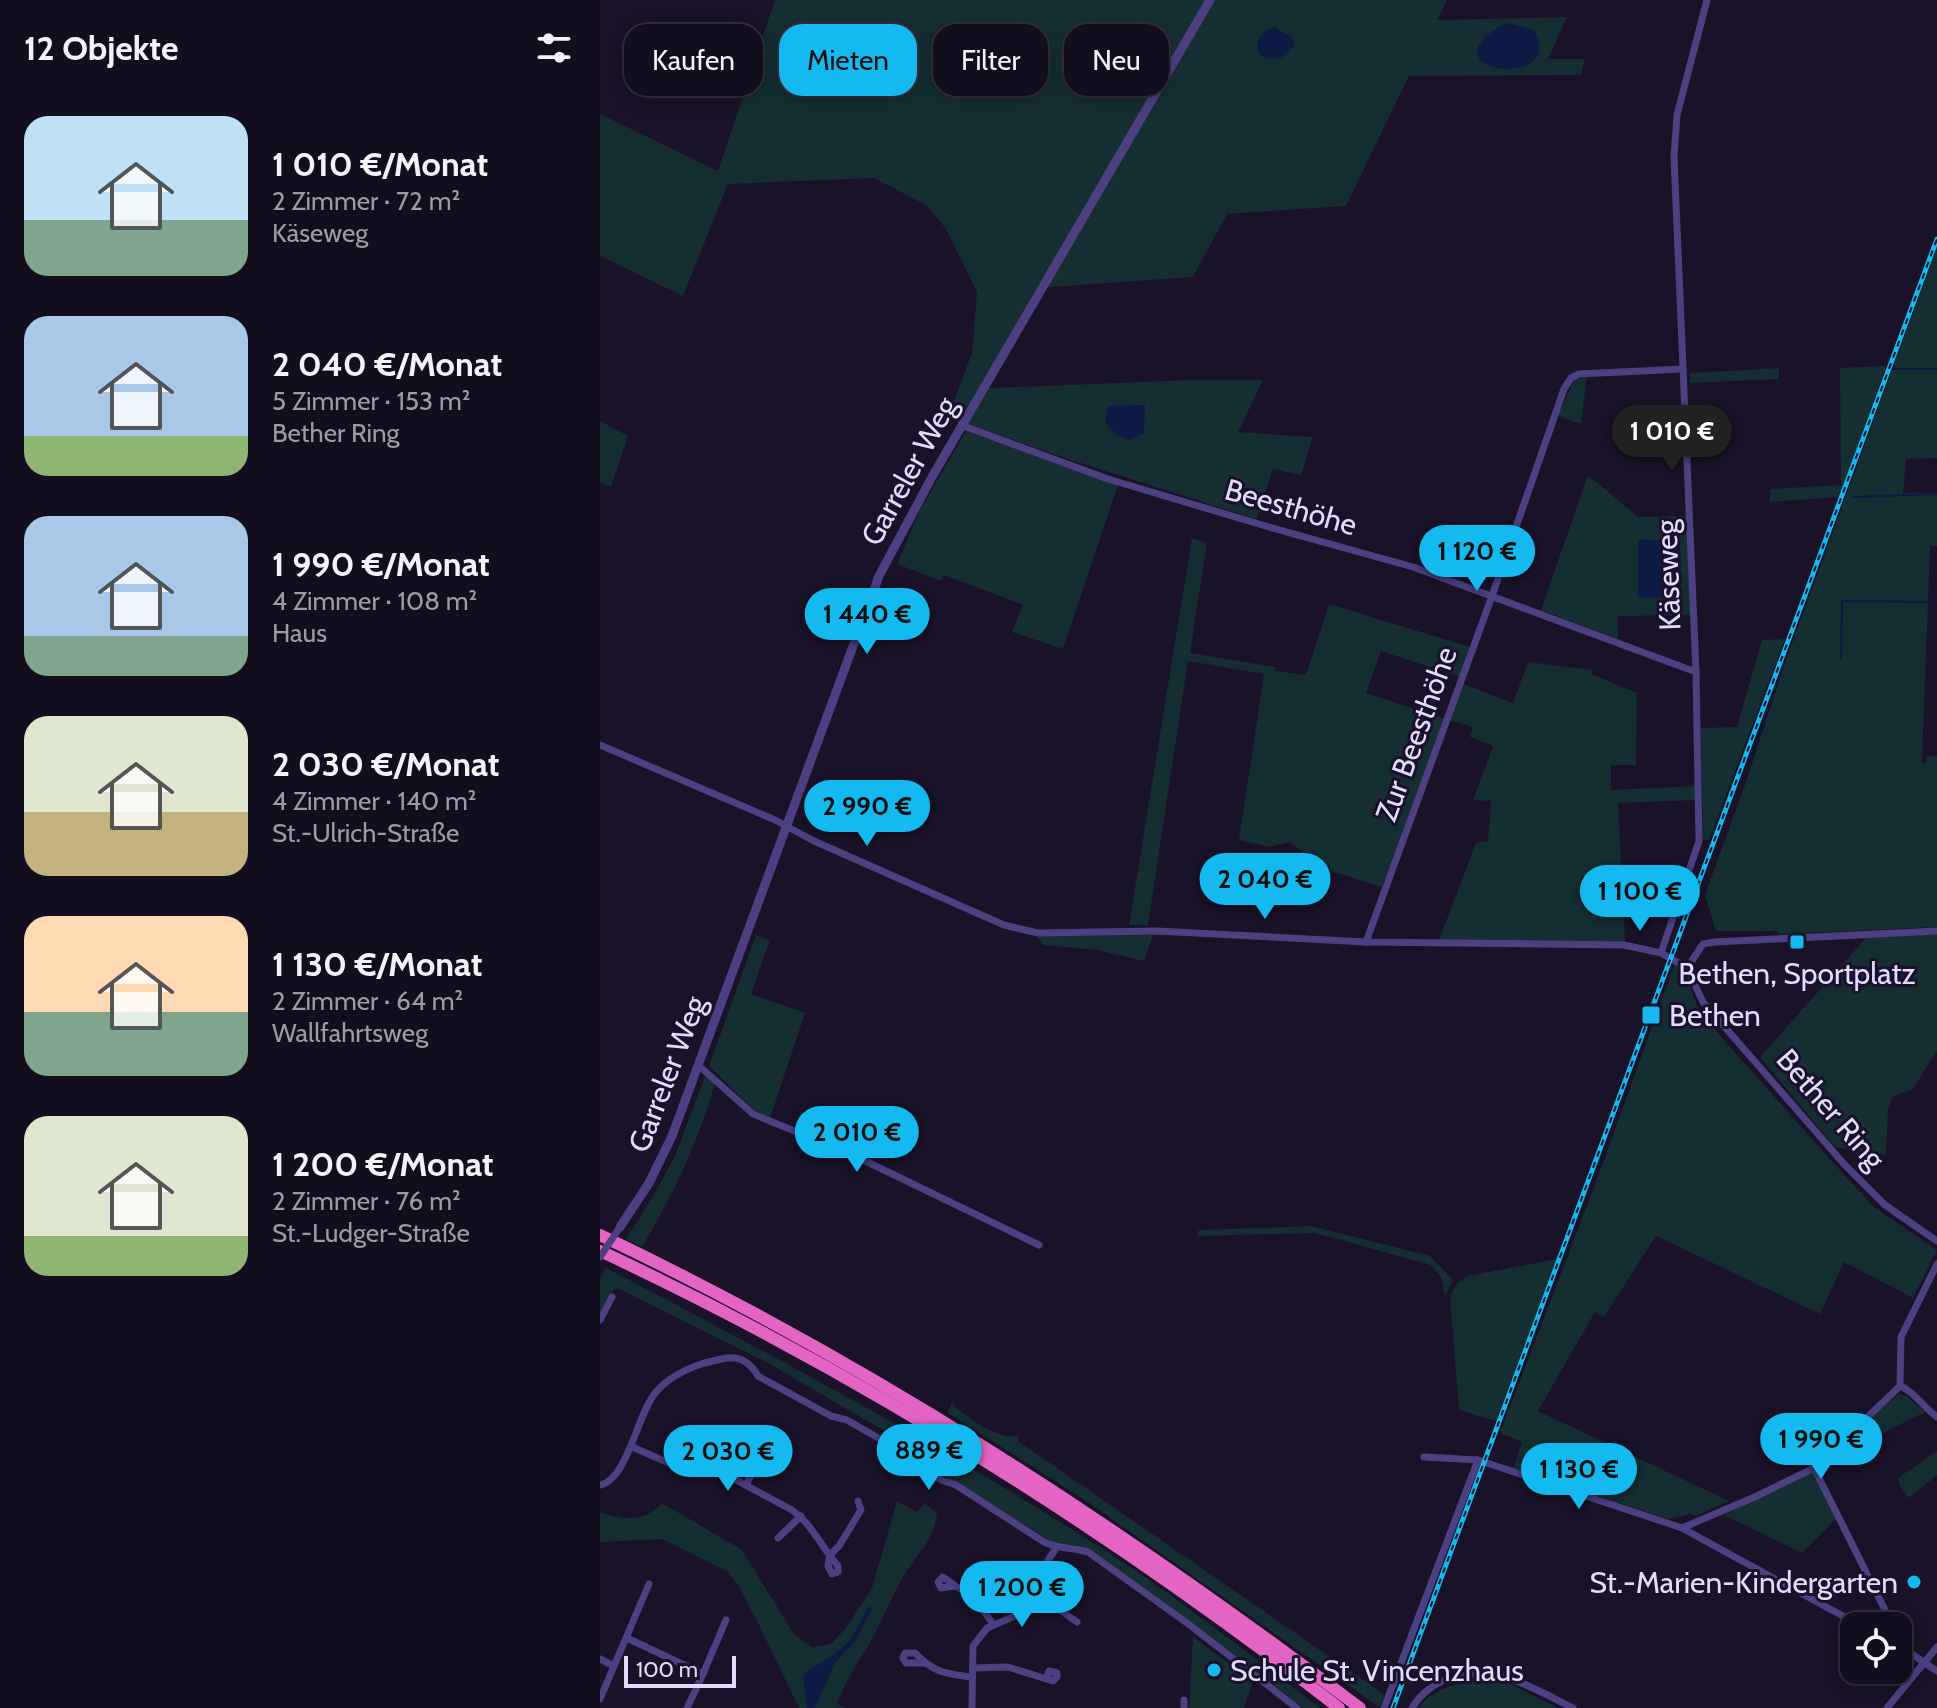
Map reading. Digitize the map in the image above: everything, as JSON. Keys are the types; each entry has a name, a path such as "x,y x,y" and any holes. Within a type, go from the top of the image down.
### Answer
{"highway":[{"path":"600,1235 834,1356 977,1441 1187,1579 1360,1708"},
{"path":"600,1251 823,1365 1007,1474 1178,1588 1339,1708"}],"street":[{"name":"Garreler Weg","path":"600,1257 661,1160 879,576 961,425 1210,0"},
{"name":"Käseweg","path":"1661,953 1699,841 1696,672 1674,157 1677,115 1707,0"},
{"name":"Zur Beesthöhe","path":"1366,942 1564,389 1571,378 1579,374 1683,369"},
{"name":"Beesthöhe","path":"961,425 1108,479 1413,567 1696,672"},
{"path":"600,745 1004,925 1038,933 1157,931 1366,942 1624,945 1661,953 1687,968 1703,944 1715,942 1937,931"},
{"name":"Bether Ring","path":"1687,968 1703,1002 1844,1164 1885,1205 1937,1241"},
{"path":"698,1065 753,1114 855,1156 1039,1245"},
{"path":"1682,1528 1814,1468 1900,1386 1901,1337 1937,1264"},
{"path":"600,1320 612,1297"},
{"path":"600,1485 611,1482 632,1447 635,1429 653,1395 662,1385 701,1363 738,1358 753,1367 758,1376 831,1416 847,1420 885,1442 901,1458 956,1485 1056,1548 1088,1552 1297,1708"},
{"path":"1900,1386 1908,1389 1937,1417"},
{"path":"632,1447 690,1472 712,1467 746,1485 801,1516 830,1555 861,1510 858,1501"},
{"path":"746,1485 762,1454"},
{"path":"1424,1457 1478,1460 1682,1528 1840,1615"},
{"path":"1384,1708 1478,1460"},
{"path":"1814,1468 1886,1612"},
{"path":"778,1538 801,1516"},
{"path":"1031,1609 1029,1590 1056,1548"},
{"path":"600,1699 649,1584"},
{"path":"955,1586 976,1600 993,1624"},
{"path":"972,1708 973,1646 993,1624 1050,1603 1077,1622"},
{"path":"687,1708 726,1620"},
{"path":"627,1638 703,1674"},
{"path":"1887,1708 1937,1647"},
{"path":"1912,1654 1937,1671"},
{"path":"600,1659 614,1666"},
{"path":"923,1663 945,1674 1008,1667 1047,1677"},
{"path":"1412,1708 1431,1688 1443,1681 1476,1672 1503,1675 1573,1708"}],"green space":[{"path":"775,0 1447,0 1437,20 1567,17 1548,59 1585,59 1581,75 1409,76 1346,206 1227,214 1193,277 1037,288 962,418 950,411 972,353 977,292 946,229 926,205 874,178 728,184 683,296 600,256 600,114 718,171 743,96 763,96 763,36"},
{"path":"1937,247 1937,458 1906,459 1903,493 1937,493 1937,546 1930,546 1922,763 1927,763 1926,756 1937,756 1937,927 1779,934 1778,931 1716,931 1705,895 1787,657"},
{"path":"1886,366 1840,497 1769,502 1771,489 1841,485 1840,368"},
{"path":"1779,368 1779,379 1690,383 1690,373"},
{"path":"1587,377 1581,424 1558,416 1574,380"},
{"path":"1263,380 1238,432 1313,437 1301,475 1273,469 1256,519 968,424 989,388"},
{"path":"600,421 628,436 611,487 600,482"},
{"path":"966,431 1118,485 1063,649 1012,632 1023,605 944,575 941,581 897,564 920,510"},
{"path":"1588,475 1638,517 1687,516 1690,615 1618,616 1618,639 1541,610"},
{"path":"1192,538 1207,543 1190,653 1306,675 1329,604 1470,647 1460,677 1381,651 1366,693 1444,719 1382,887 1304,863 1305,854 1290,842 1269,847 1239,840 1264,674 1188,661 1148,925 1129,925"},
{"path":"1785,639 1709,840 1703,840 1701,728 1737,727 1762,640"},
{"path":"1528,662 1592,670 1591,674 1637,693 1636,765 1611,765 1611,790 1695,786 1696,800 1618,803 1625,943 1439,940 1476,843 1488,841 1491,801 1473,800 1493,746 1470,737 1473,727 1449,720 1463,684 1513,703"},
{"path":"1937,934 1937,1051 1912,1090 1893,1096 1888,1109 1886,1155 1835,1147 1760,1057 1866,938"},
{"path":"756,935 770,940 751,994 805,1013 770,1118 754,1110 709,1066"},
{"path":"1153,935 1144,961 1097,950 1043,945 1037,936"},
{"path":"1675,963 1685,971 1699,1012 1838,1168 1874,1207 1937,1250 1913,1298 1844,1262 1820,1314 1656,1236 1604,1317 1595,1312 1538,1411 1729,1501 1696,1516 1691,1514 1668,1519 1513,1468 1522,1442 1500,1433 1595,1185"},
{"path":"705,1076 715,1084 701,1126 675,1187 642,1247 626,1239 676,1154"},
{"path":"1311,1226 1430,1256 1453,1280 1445,1296 1441,1277 1431,1265 1315,1233 1197,1236 1199,1230"},
{"path":"1557,1259 1496,1421 1459,1410 1450,1296 1458,1282 1468,1276"},
{"path":"606,1268 984,1475 1161,1588 1320,1708 1304,1708 1187,1619 1084,1547 1051,1541 946,1477 947,1467 766,1362 619,1289 614,1289 600,1315 600,1278"},
{"path":"1898,1394 1906,1396 1925,1412 1877,1436 1869,1419"},
{"path":"952,1402 986,1428 1002,1435 1019,1436 1018,1441 1385,1695 1379,1707 1085,1500 948,1413"},
{"path":"1937,1451 1937,1475 1909,1498 1898,1478"},
{"path":"1813,1470 1837,1518 1802,1553 1724,1515"},
{"path":"897,1501 917,1512 925,1504 937,1513 935,1523 930,1538 906,1572 847,1683 837,1704 845,1708 799,1708 759,1625 728,1572 662,1539 600,1542 600,1512 617,1517 640,1517 662,1503 742,1550 794,1634 812,1647 831,1644 846,1628 872,1588"},
{"name":"Schule St. Vincenzhaus","path":"1193,1637 1253,1681 1244,1708 1189,1708"},
{"path":"1476,1678 1511,1684 1558,1708 1419,1708 1437,1692"}],"water":[{"path":"1506,23 1534,30 1539,50 1532,62 1517,68 1499,68 1485,63 1477,54 1483,40"},
{"path":"1275,27 1292,38 1295,44 1282,57 1262,57 1257,49 1260,37"},
{"path":"1145,405 1144,433 1130,440 1117,435 1105,422 1108,406"},
{"path":"1638,539 1680,542 1681,596 1638,598"},
{"path":"869,1605 872,1609 855,1642 835,1663 815,1708 807,1708 803,1675 846,1645"}],"waterway":[{"path":"1893,369 1937,369"},
{"path":"1852,497 1937,494"},
{"path":"1841,658 1842,601 1937,602"}],"railway":[{"path":"1393,1708 1937,239"}],"place":[{"name":"Bethen, Sportplatz","path":"1797,942"},
{"name":"Bethen","path":"1651,1015"},
{"name":"St.-Marien-Kindergarten","path":"1914,1582"},
{"name":"Schule St. Vincenzhaus","path":"1214,1670"}]}
